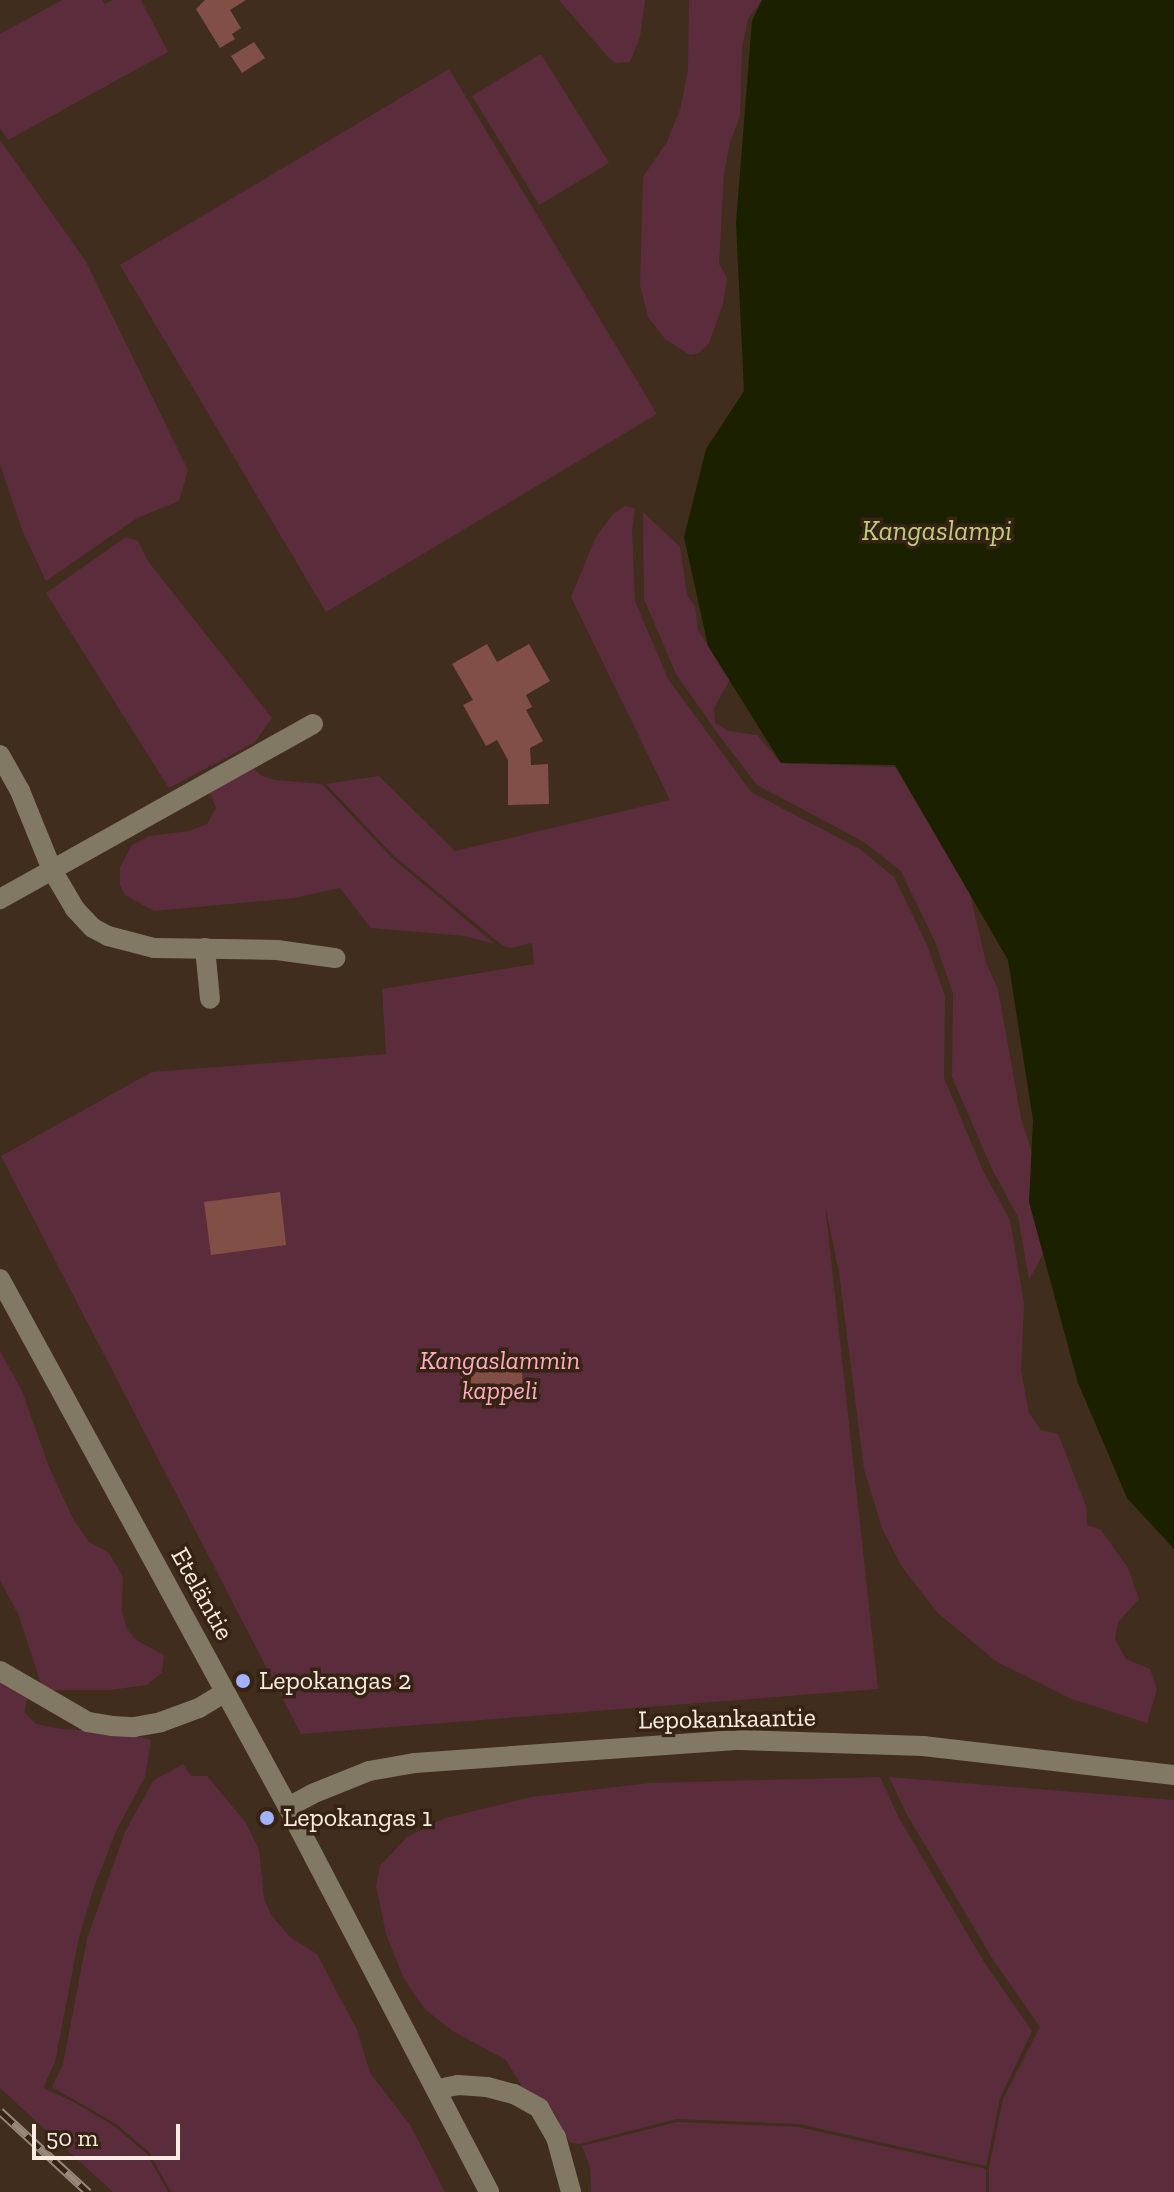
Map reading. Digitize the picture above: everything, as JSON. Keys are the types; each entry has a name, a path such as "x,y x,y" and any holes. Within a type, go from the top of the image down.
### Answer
{"street":[{"path":"0,899 313,724"},
{"path":"0,755 20,791 52,870 75,909 93,928 108,936 154,948 277,950 335,958"},
{"path":"205,948 210,999"},
{"name":"Eteläntie","path":"0,1279 288,1807 438,2089 489,2192"},
{"path":"0,1671 88,1722 112,1726 134,1727 161,1722 199,1708 226,1692"},
{"name":"Lepokankaantie","path":"288,1807 369,1771 415,1763 739,1740 923,1746 1174,1775"},
{"path":"438,2089 458,2085 487,2087 514,2094 539,2108 556,2137 571,2192"}],"green space":[{"path":"62,0 102,0 105,4 113,0 141,0 168,52 8,140 0,128 0,34"},
{"path":"559,0 645,0 640,37 630,62 616,63 608,57"},
{"path":"689,0 762,0 748,19 742,48 740,116 730,142 724,173 719,264 727,278 723,304 709,343 699,353 690,355 665,339 648,317 640,285 643,177 667,142 681,107 688,69"},
{"path":"541,54 609,163 539,205 472,96"},
{"path":"449,69 657,414 326,612 120,265"},
{"path":"0,140 85,260 188,470 179,501 137,518 46,581 23,532 0,465"},
{"name":"Kangaslammin kappeli","path":"625,506 635,508 632,530 635,601 668,679 751,792 860,849 894,877 927,945 945,996 944,1078 984,1173 1010,1220 1024,1304 1021,1370 1029,1413 1041,1430 1058,1434 1086,1506 1087,1525 1101,1530 1128,1568 1139,1599 1118,1622 1115,1639 1126,1659 1150,1669 1157,1689 1147,1723 1072,1699 997,1662 938,1613 902,1567 882,1528 864,1469 839,1273 825,1204 878,1689 301,1734 1,1156 152,1072 386,1054 382,989 534,964 532,943 511,948 502,945 394,856 326,784 379,776 455,851 670,800 571,597 596,537 613,514"},
{"path":"643,512 680,547 687,595 695,607 698,630 730,680 714,708 715,723 728,731 757,735 781,763 895,767 970,894 986,963 998,989 1021,1119 1057,1228 1029,1280 1018,1217 992,1169 952,1077 953,993 935,942 901,871 864,842 757,785 718,734 676,674 644,599"},
{"path":"126,537 138,541 147,560 272,718 254,743 169,788 46,593"},
{"path":"252,766 260,775 275,780 322,784 392,858 495,944 465,936 371,928 340,888 294,898 154,911 125,895 120,885 120,867 132,845 149,836 189,831 207,824 216,808 209,790"},
{"path":"0,1351 22,1391 49,1467 73,1519 89,1542 109,1553 123,1577 122,1612 127,1629 136,1640 164,1655 162,1672 147,1685 110,1690 49,1690 41,1684 19,1616 0,1580"},
{"path":"0,1679 28,1697 24,1712 36,1724 61,1729 123,1733 151,1740 145,1777 117,1829 94,1887 79,1937 55,2062 43,2088 114,2126 147,2154 168,2192 113,2192 0,2088"},
{"path":"183,1764 191,1776 207,1776 246,1823 259,1850 264,1899 271,1915 290,1937 317,1954 357,2030 370,2073 410,2125 445,2192 171,2192 149,2152 116,2124 52,2087 63,2064 87,1939 125,1832 153,1781"},
{"path":"880,1777 899,1818 984,1962 1032,2031 1000,2098 986,2166 799,2124 676,2119 580,2144 570,2143 554,2112 524,2090 506,2060 451,2030 425,2009 404,1979 386,1934 376,1886 380,1866 407,1837 445,1818 531,1797 651,1783"},
{"path":"889,1777 1174,1800 1174,2192 989,2192 989,2168 1003,2099 1040,2027 992,1958 906,1813"},
{"path":"677,2122 798,2127 986,2169 986,2192 591,2192 590,2167 582,2146"}],"water":[{"name":"Kangaslampi","path":"762,0 1174,0 1174,1549 1127,1498 1078,1383 1029,1202 1033,1120 1008,960 895,765 781,763 708,646 684,537 706,449 744,391 736,223 752,21"}],"building":[{"path":"205,0 246,0 230,10 241,28 232,34 235,39 220,48 196,9"},
{"path":"254,42 265,58 242,73 231,56"},
{"path":"487,644 497,662 529,644 550,681 526,695 532,707 526,710 543,741 530,748 531,765 548,764 549,804 508,805 508,760 497,740 486,746 463,705 473,700 452,664"},
{"path":"280,1192 286,1245 211,1255 204,1202"},
{"path":"522,1370 523,1391 462,1395 461,1373"}],"railway":[{"path":"0,2111 88,2192"}],"place":[{"name":"Lepokangas 2","path":"243,1681"},
{"name":"Lepokangas 1","path":"267,1818"}]}
